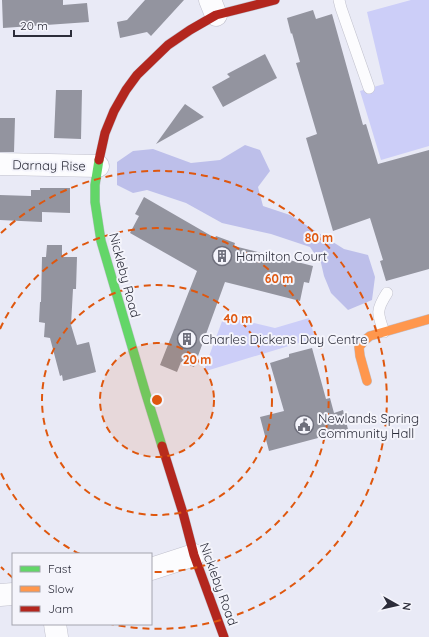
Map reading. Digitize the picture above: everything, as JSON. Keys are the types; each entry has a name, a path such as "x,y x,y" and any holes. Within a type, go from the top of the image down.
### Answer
{"street":[{"name":"Nickleby Road","path":"224,637 194,555 183,513 143,385 101,241 95,202 95,185 105,133 114,110 137,75 168,45 190,30 213,7 275,0"},
{"name":"Darnay Rise","path":"0,164 98,166"},
{"path":"367,381 359,347 364,340 370,336 429,319"},
{"path":"152,569 194,555"},
{"path":"0,595 12,594"},
{"path":"55,625 57,637"}],"lane":[{"path":"339,0 369,88"},
{"path":"384,332 378,312 380,304 387,293"}],"shaded area":[{"path":"411,0 429,0 429,146 381,160 360,91 384,84 367,12"},
{"path":"245,145 260,150 270,171 258,187 263,206 290,215 344,249 368,255 375,277 372,300 348,310 331,293 324,276 321,263 310,247 271,234 222,223 186,203 147,190 133,193 117,185 117,162 133,151 153,149 191,163 220,160"},
{"path":"224,316 275,328 309,318 315,338 206,371 205,367"}],"building":[{"path":"2,0 63,0 63,5 87,3 89,22 3,28"},
{"path":"145,0 184,0 151,36 147,32 120,38 117,22 127,20"},
{"path":"313,10 316,19 332,14 363,125 366,124 378,164 429,150 429,269 386,281 380,261 383,260 370,218 333,231 306,138 317,134 296,63 300,62 287,18"},
{"path":"265,54 277,78 223,107 212,87 230,77 227,74"},
{"path":"56,90 82,90 81,139 54,138"},
{"path":"185,104 204,117 156,144 179,112"},
{"path":"0,118 15,118 14,152 0,152"},
{"path":"40,188 70,188 70,213 42,212 42,222 0,220 0,195 31,196 31,190 40,190"},
{"name":"Hamilton Court","path":"144,197 215,238 216,236 235,243 234,246 313,266 309,283 304,282 300,301 225,282 194,367 181,362 177,372 160,365 197,271 130,233 139,216 135,214"},
{"path":"47,245 62,245 62,257 77,257 76,289 73,289 71,325 77,345 89,342 96,372 63,381 62,375 60,376 50,338 44,337 45,323 39,322 42,257 46,257"},
{"path":"312,348 326,399 330,398 334,413 343,410 349,433 333,438 333,434 269,451 260,417 284,411 270,363 289,357 289,354"}],"traffic: fast":[{"path":"99,160 95,185 95,202 101,241 162,446"}],"traffic: slow":[{"path":"367,381 359,347 365,340 370,336 429,319"}],"traffic: jam":[{"path":"99,160 105,133 114,111 126,90 137,75 168,45 216,15 275,0"},
{"path":"162,446 183,513 194,555 224,637"}],"place":[{"name":"Hamilton Court","path":"222,256"},
{"name":"Charles Dickens Day Centre","path":"187,339"},
{"name":"Newlands Spring Community Hall","path":"304,425"}]}
